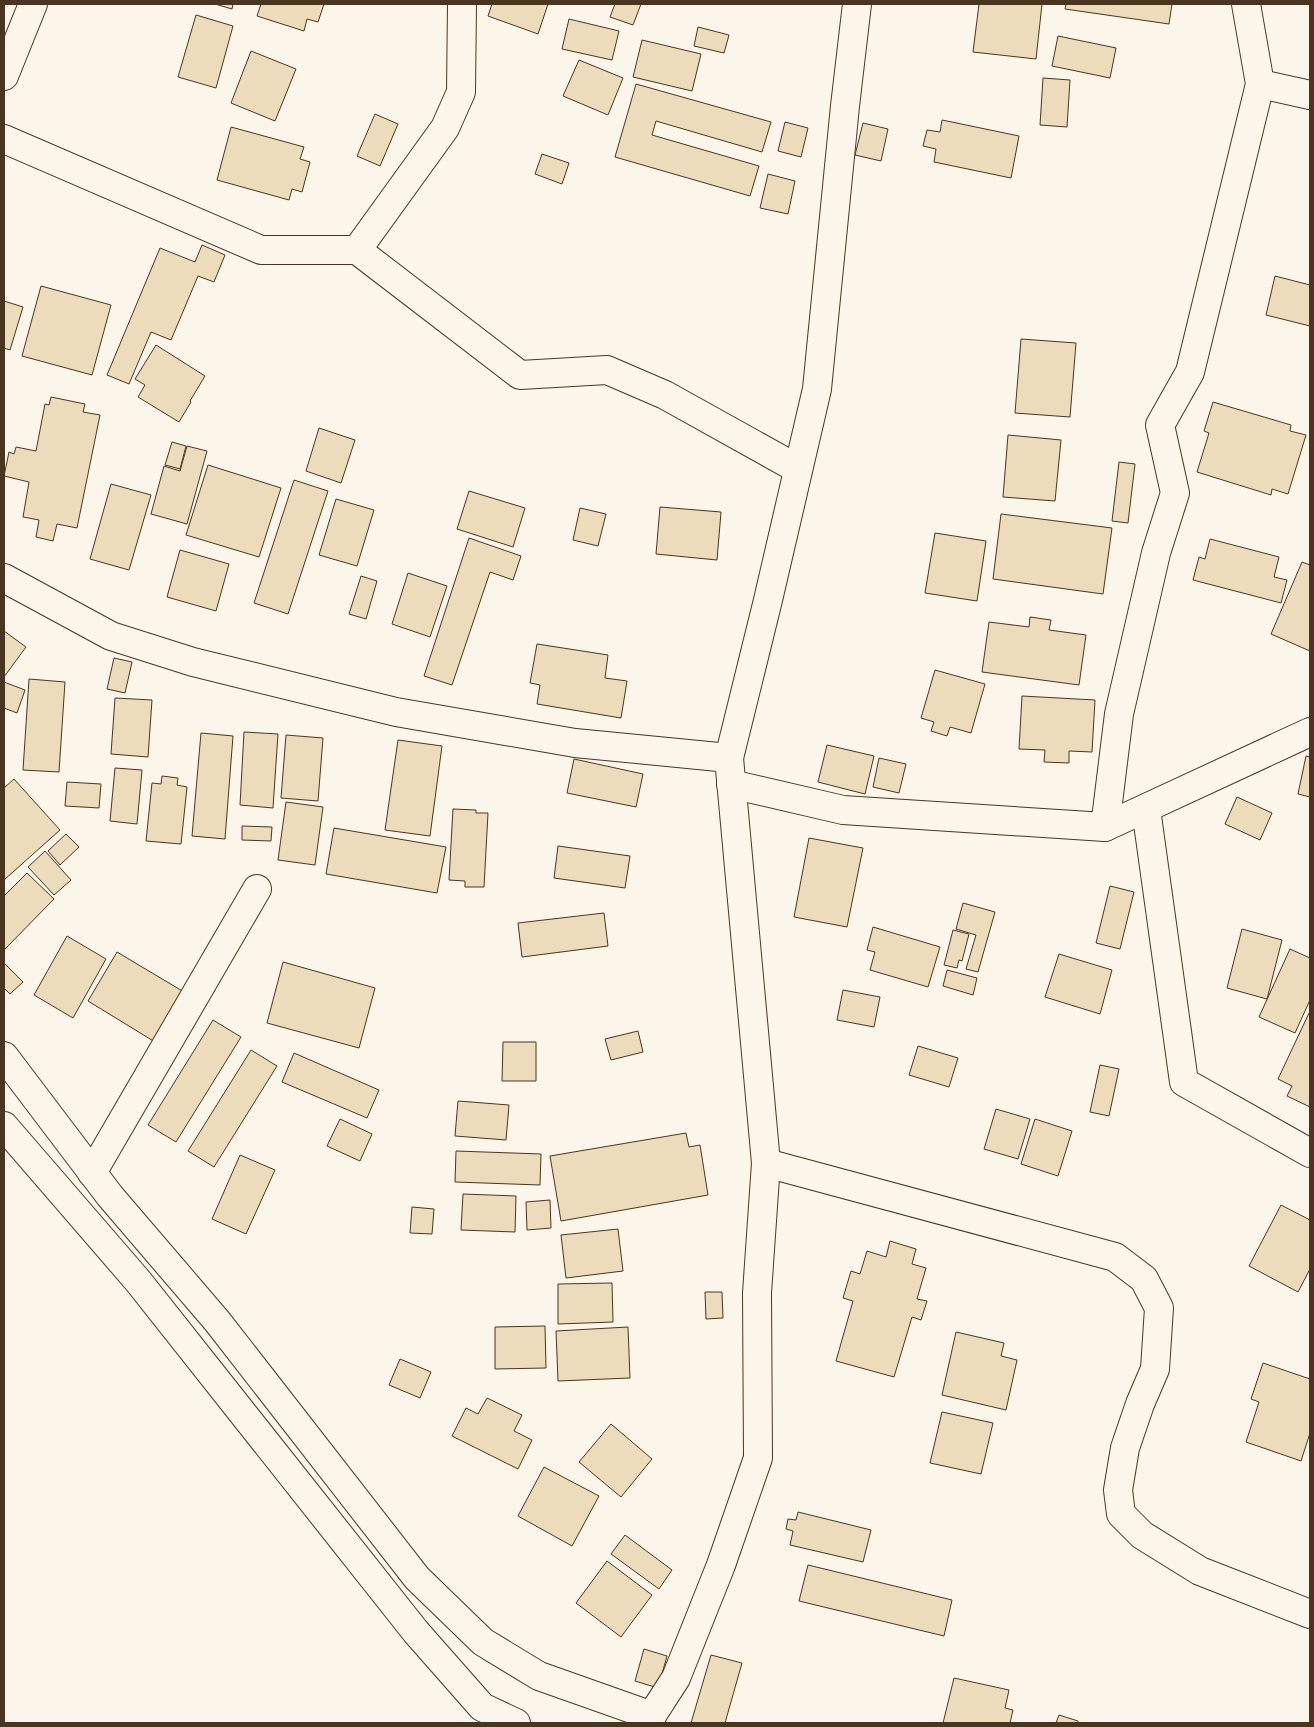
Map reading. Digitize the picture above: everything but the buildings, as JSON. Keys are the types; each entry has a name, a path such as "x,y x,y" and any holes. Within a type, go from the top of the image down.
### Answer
{"street":[{"path":"4,76 32,4"},
{"path":"357,250 446,128 461,92 462,4"},
{"path":"4,1056 110,1196 217,1321 417,1578 483,1642 539,1676 649,1719 676,1678 720,1565 758,1458 757,1293 766,1163 729,758 816,389 857,4"},
{"path":"1105,827 1119,714 1156,552 1175,493 1160,425 1190,372 1260,84 1246,4"},
{"path":"1260,84 1310,95"},
{"path":"4,139 261,250 357,250 520,375 607,370 665,395 798,469"},
{"path":"4,578 111,636 193,662 396,712 576,743 729,758"},
{"path":"731,784 843,810 1105,827 1310,732"},
{"path":"1146,809 1184,1082 1310,1154"},
{"path":"92,1173 257,890"},
{"path":"4,1126 138,1281 416,1632 482,1707 516,1723"},
{"path":"766,1163 1116,1257 1144,1279 1158,1308 1155,1369 1140,1404 1125,1448 1118,1490 1121,1514 1142,1535 1200,1571 1310,1614"}]}
